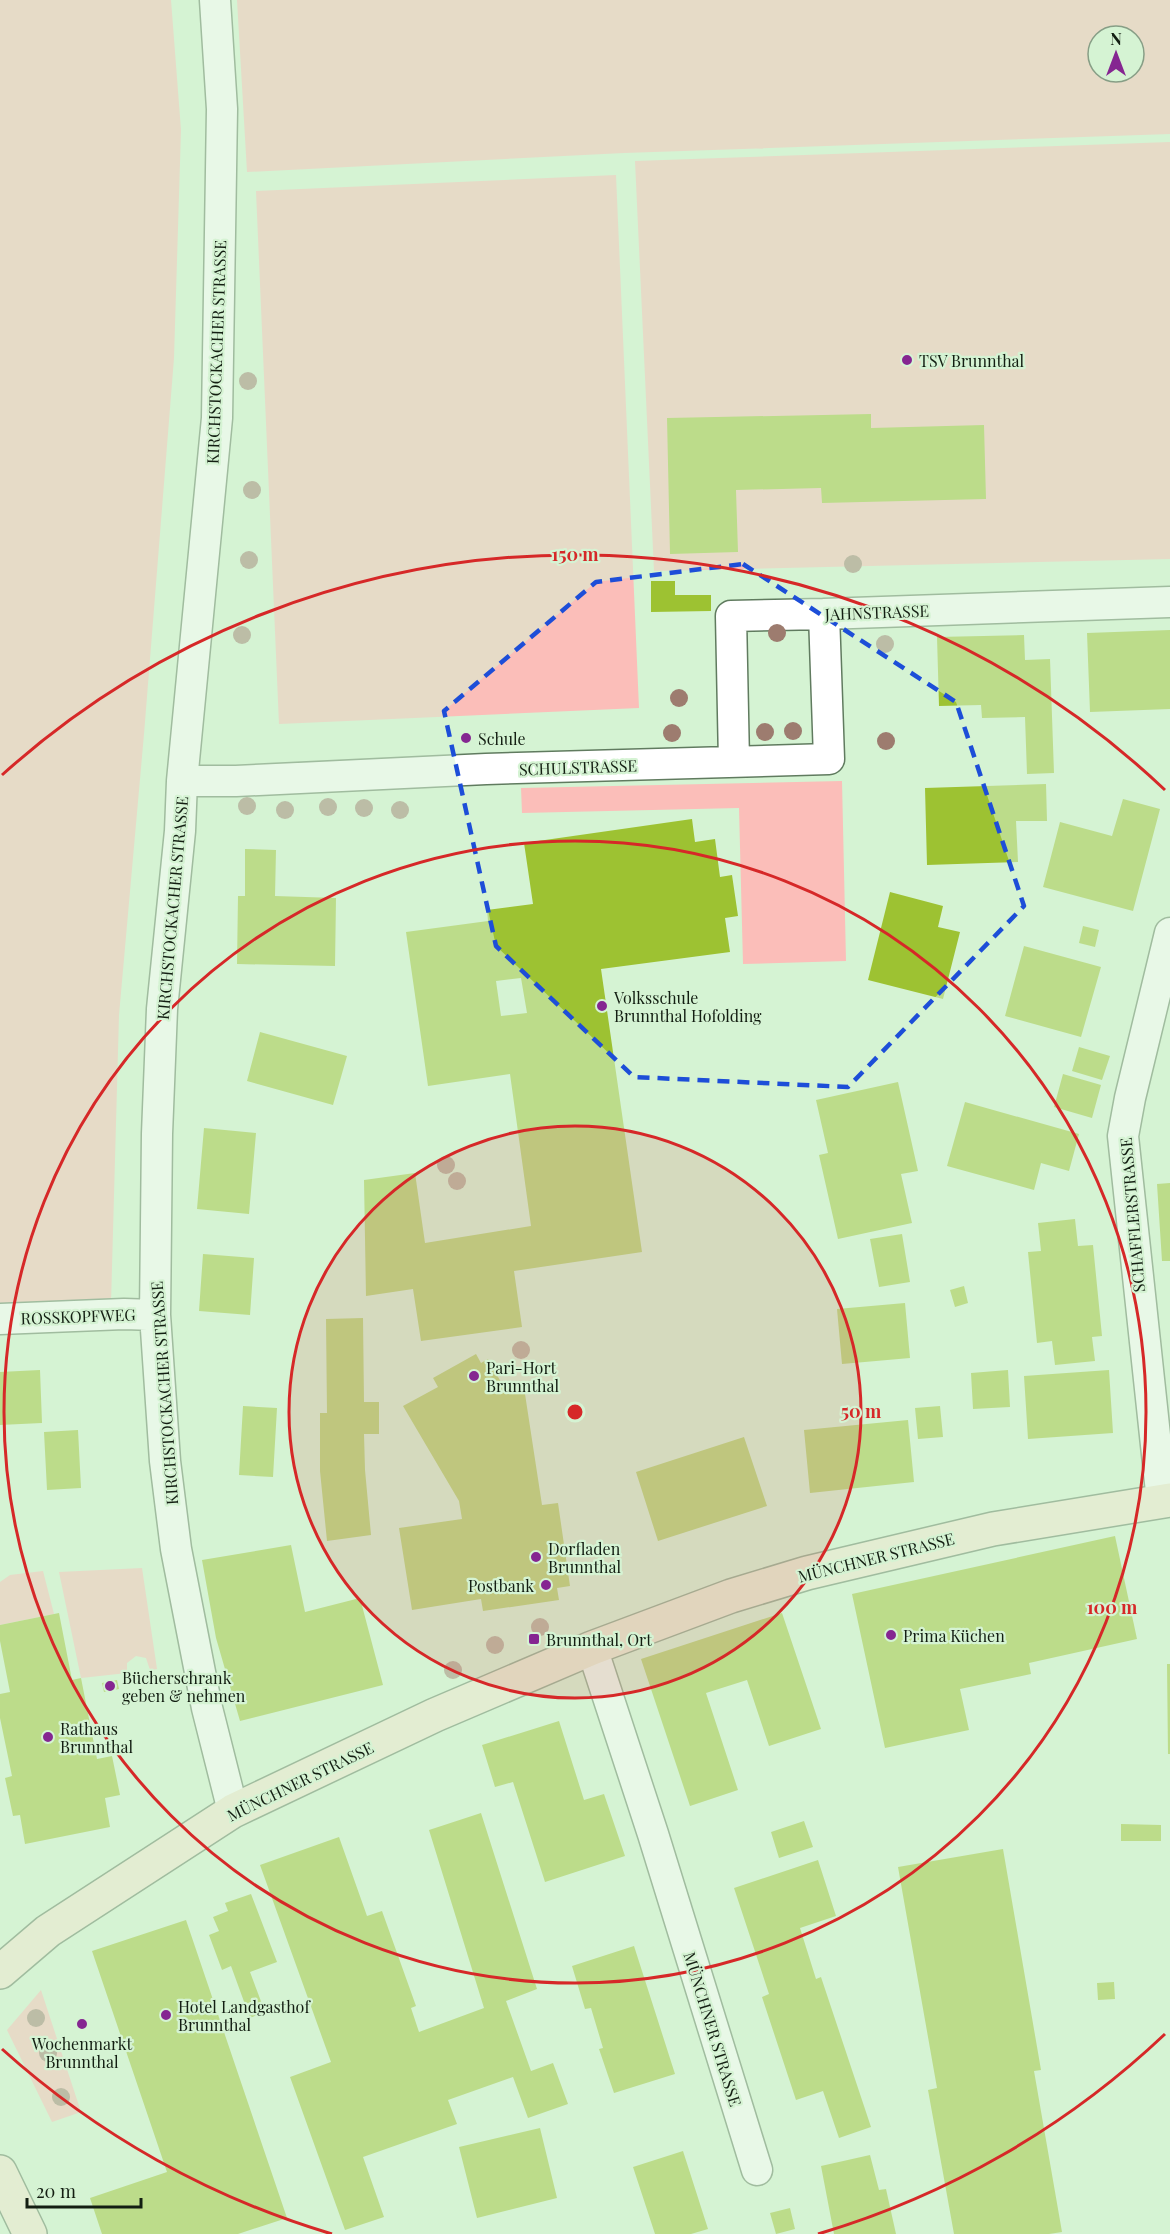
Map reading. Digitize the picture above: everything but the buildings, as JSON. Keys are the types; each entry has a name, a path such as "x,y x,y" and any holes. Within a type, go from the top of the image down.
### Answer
{"street":[{"name":"KIRCHSTOCKACHER STRASSE","path":"215,0 222,109 217,418 162,1009 157,1134 155,1315 165,1461 176,1549 207,1708 233,1811"},
{"name":"JAHNSTRASSE","path":"734,762 731,616 1170,602"},
{"name":"SCHULSTRASSE","path":"182,781 236,781 498,769 829,759 824,614"},
{"name":"SCHAFFLERSTRASSE","path":"1166,1500 1123,1136 1170,933"},
{"name":"ROSSKOPFWEG","path":"0,1319 155,1315"},
{"name":"MÜNCHNER STRASSE","path":"0,1972 48,1931 233,1811 435,1716 592,1648 731,1596 807,1573 993,1529 1166,1500"},
{"name":"MÜNCHNER STRASSE","path":"592,1648 653,1834 757,2169"},
{"path":"0,2172 30,2234"}],"highlighted area":[{"path":"743,564 956,702 1024,906 848,1087 634,1077 496,946 444,711 596,582"}],"shaded area":[{"path":"0,0 171,0 181,130 174,358 119,1015 111,1303 0,1306"},
{"path":"237,0 1170,0 1170,134 624,153 247,172"},
{"name":"TSV Brunnthal","path":"1170,142 1170,559 654,571 635,161"},
{"path":"616,175 639,708 279,724 256,191"},
{"path":"842,781 846,961 743,964 739,808 522,813 521,788"},
{"path":"142,1568 157,1669 150,1670 146,1658 136,1656 127,1663 127,1673 81,1678 59,1572"},
{"path":"43,1571 54,1614 0,1625 0,1582 10,1575"},
{"path":"41,1990 81,2112 52,2122 7,2030"}],"place":[{"name":"TSV Brunnthal","path":"907,360"},
{"name":"Schule","path":"466,738"},
{"name":"Volksschule Brunnthal Hofolding","path":"602,1006"},
{"name":"Pari-Hort Brunnthal","path":"474,1376"},
{"name":"Dorfladen Brunnthal","path":"536,1557"},
{"name":"Postbank","path":"546,1585"},
{"name":"Prima Küchen","path":"891,1635"},
{"name":"Brunnthal, Ort","path":"534,1639"},
{"name":"Bücherschrank geben & nehmen","path":"110,1686"},
{"name":"Rathaus Brunnthal","path":"48,1737"},
{"name":"Hotel Landgasthof Brunnthal","path":"166,2015"},
{"name":"Wochenmarkt Brunnthal","path":"82,2024"}]}
